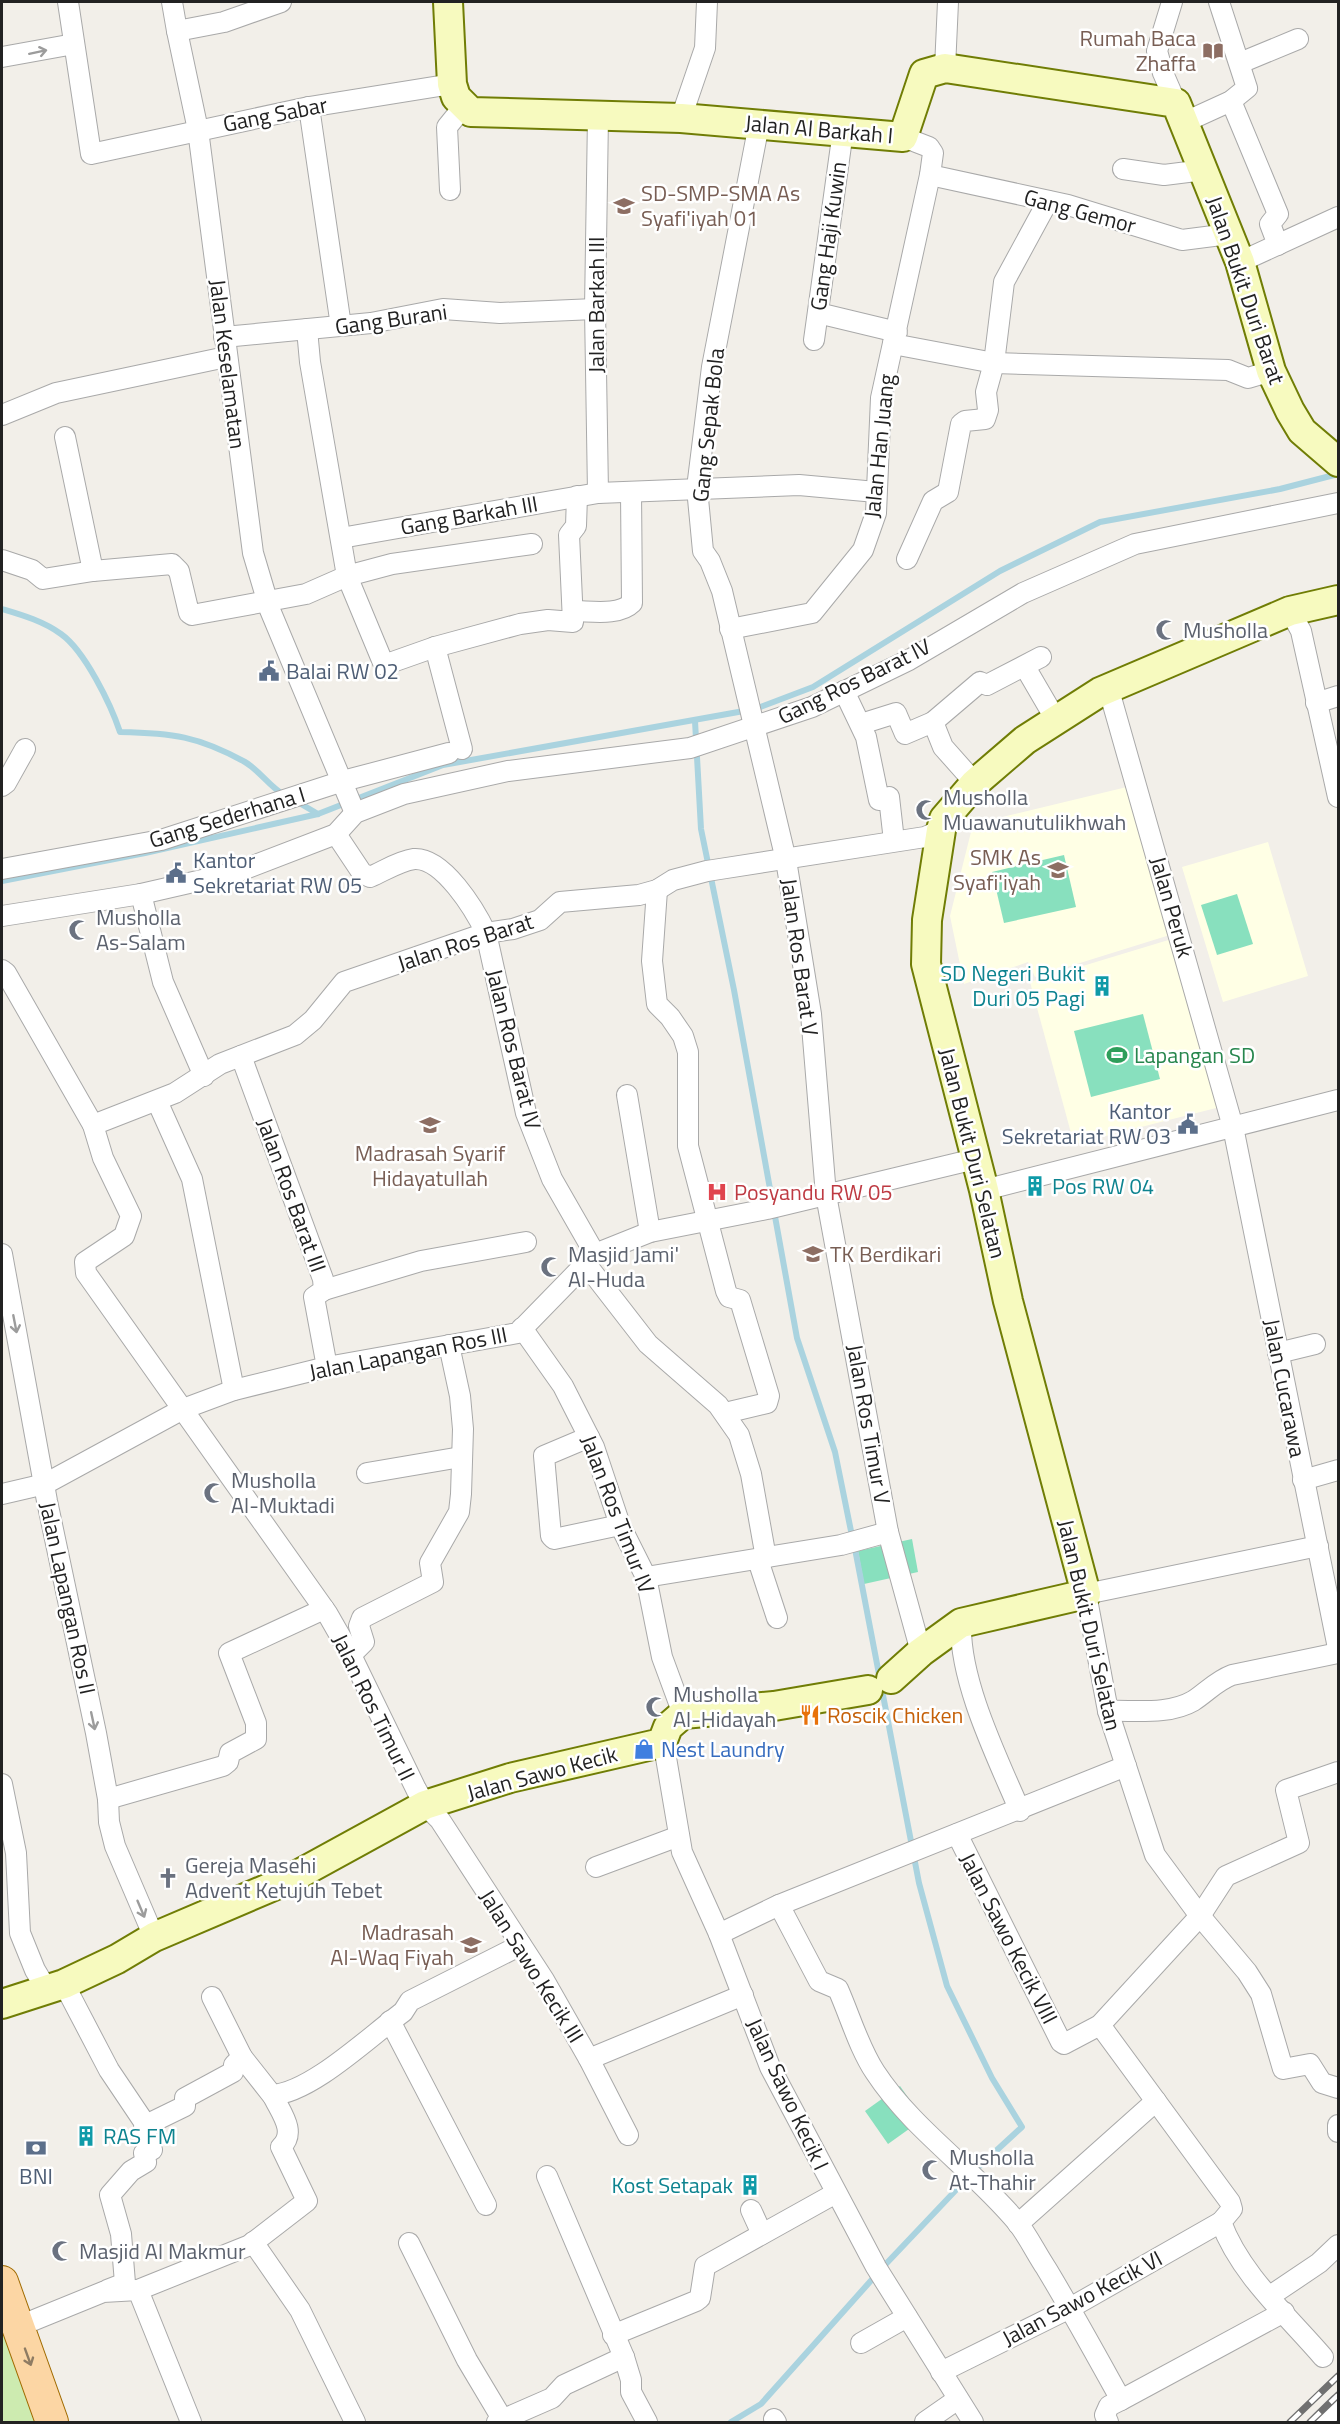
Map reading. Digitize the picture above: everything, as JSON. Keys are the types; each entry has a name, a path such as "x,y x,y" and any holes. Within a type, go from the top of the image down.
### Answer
{"main road":[{"path":"2,2282 52,2422"}],"street":[{"path":"68,2 91,154 198,130"},
{"name":"Gang Sabar","path":"171,2 198,130 309,107 457,96"},
{"path":"177,31 224,22 281,2"},
{"path":"448,2 457,96 447,127 450,190"},
{"path":"681,118 705,48 707,2"},
{"path":"948,2 945,68 1181,112 1231,100 1247,88 1219,2"},
{"path":"1172,2 1157,51 1163,73 1181,112"},
{"path":"1240,63 1298,39"},
{"path":"2,57 74,44"},
{"name":"Jalan Al Barkah I","path":"457,96 471,112 681,118 903,137 924,74 945,68"},
{"path":"1231,100 1278,214 1270,224 1278,245"},
{"path":"309,107 341,326"},
{"name":"Jalan Bukit Duri Barat","path":"1181,112 1240,262 1271,371 1302,431 1338,462"},
{"name":"Jalan Barkah III","path":"598,116 595,309 598,493"},
{"name":"Gang Sepak Bola","path":"753,718 722,591 710,561 702,551 698,488 712,367 759,124"},
{"name":"Jalan Keselamatan","path":"198,130 253,553 267,599 355,812"},
{"name":"Gang Haji Kuwin","path":"814,340 843,131"},
{"path":"818,313 895,338 933,153 929,147 903,137"},
{"path":"1123,169 1164,175 1204,170"},
{"name":"Gang Gemor","path":"930,175 1048,201 1182,240 1229,234"},
{"path":"907,559 933,501 948,492 961,424 965,421 985,419 988,410 986,392 994,363 1004,282 1048,201"},
{"path":"1240,262 1338,217"},
{"name":"Gang Burani","path":"2,415 56,393 225,347 307,329 341,326 443,309 500,314 595,309"},
{"path":"307,329 310,362 347,576 384,665 435,647 520,624 548,620 571,623 574,611 569,535 576,525 577,496"},
{"name":"Jalan Han Juang","path":"730,629 812,613 863,550 876,513 881,398 895,338 994,363 1228,370 1248,378 1271,371"},
{"path":"65,437 93,571"},
{"name":"Gang Barkah III","path":"340,538 598,493 799,485 876,492"},
{"path":"574,611 625,609 632,603 632,492"},
{"name":"Gang Ros Barat IV","path":"355,812 404,794 508,771 690,748 710,743 753,718 812,707 909,660 1023,593 1135,544 1338,504"},
{"path":"2,560 32,570 43,579 93,571 172,564 179,571 189,613 192,615 267,599 306,594 347,576 392,564 532,544"},
{"name":"Jalan Bukit Duri Selatan","path":"1338,600 1290,611 1108,687 1025,740 975,783 944,819 941,830 927,920 926,964 984,1190 1008,1301 1086,1594 1108,1711 1155,1855 1200,1916 1247,1972 1261,1994 1283,2069 1310,2064 1322,2083 1338,2088"},
{"path":"1290,611 1301,631 1338,797"},
{"name":"Gang Sederhana I","path":"2,869 161,840 290,798 344,786 455,751 435,647"},
{"path":"861,724 896,713 905,734 933,722 980,682 987,685 1041,657"},
{"path":"1029,672 1056,720"},
{"name":"Jalan Peruk","path":"1108,687 1233,1127"},
{"path":"844,691 866,737 879,800 889,797 894,841"},
{"path":"1316,703 1338,696"},
{"name":"Jalan Ros Barat V","path":"753,718 786,860 811,1014 826,1194"},
{"path":"933,722 944,747 975,783"},
{"path":"2,786 6,783 25,749"},
{"path":"2,916 141,894 237,872 336,834 355,812"},
{"name":"Jalan Ros Barat","path":"93,1125 157,1101 204,1076 220,1064 295,1035 313,1020 344,982 486,933 513,929 540,920 560,902 639,895 657,890 673,880 711,870 925,837 941,830"},
{"name":"Jalan Ros Barat IV","path":"336,834 362,873 370,877 412,859 436,865 476,912 486,933 526,1113 552,1179 591,1259 648,1344 725,1413 739,1435 751,1474 762,1559 777,1618"},
{"path":"657,890 652,961 657,1004 670,1017 683,1036 688,1052 688,1146 726,1292 729,1297 740,1300 769,1396 767,1403 725,1413"},
{"path":"141,894 163,982 204,1076"},
{"path":"2,970 6,973 93,1125"},
{"name":"Jalan Ros Barat III","path":"241,1056 323,1279 324,1290 314,1297 327,1367"},
{"path":"627,1095 650,1232"},
{"path":"984,1190 1338,1100"},
{"path":"157,1101 192,1179 234,1390"},
{"name":"Jalan Ros Timur II","path":"93,1125 103,1158 131,1216 124,1236 86,1262 86,1273 213,1448 324,1609 351,1655 425,1805"},
{"name":"Jalan Cucarawa","path":"1233,1127 1318,1546 1336,1621 1338,1651"},
{"name":"Jalan Lapangan Ros III","path":"2,1494 45,1484 183,1409 234,1390 327,1367 518,1332 591,1259 650,1232 772,1207 975,1159"},
{"name":"Jalan Ros Timur V","path":"826,1194 888,1532 921,1652"},
{"path":"324,1290 421,1261 526,1242"},
{"name":"Jalan Lapangan Ros II","path":"2,1262 108,1799 109,1822 115,1846 154,1937"},
{"name":"Jalan Ros Timur IV","path":"522,1328 563,1386 589,1437 620,1525 646,1577 662,1657 677,1703 683,1714"},
{"path":"1278,1353 1315,1344"},
{"path":"351,1655 364,1642 359,1626 362,1618 433,1582 430,1563 459,1512 463,1429 460,1396 449,1345"},
{"path":"589,1437 544,1456 551,1536 554,1539 620,1525"},
{"path":"367,1473 461,1457"},
{"path":"1306,1480 1338,1470"},
{"path":"646,1577 846,1544 888,1532"},
{"path":"663,1740 668,1727 683,1714 774,1706 879,1684 961,1623 1086,1594 1318,1546"},
{"path":"108,1799 223,1766 228,1762 230,1753 256,1739 256,1723 229,1653 324,1609"},
{"path":"961,1623 960,1641 971,1682 989,1739 1020,1811"},
{"path":"1108,1711 1171,1709 1192,1701 1219,1680 1232,1675 1338,1651"},
{"name":"Jalan Sawo Kecik","path":"2,2004 56,1987 117,1959 154,1937 290,1879 425,1805 510,1778 657,1744 663,1740"},
{"name":"Jalan Sawo Kecik I","path":"663,1740 682,1852 719,1934 770,2067 879,2271 973,2422"},
{"path":"719,1934 779,1905 1020,1811 1126,1766"},
{"path":"1323,2357 1247,2270 1230,2244 1221,2222 1232,2210 1232,2206 1100,2025 1200,1916 1230,1873 1299,1843 1286,1790 1338,1772"},
{"path":"2,1785 16,1853 20,1933 34,1970 56,1987 146,2125 144,2128 152,2150 144,2153 146,2162 131,2171 110,2195 122,2234 125,2283 17,2327"},
{"name":"Jalan Sawo Kecik III","path":"425,1805 440,1820 521,1945 589,2059 628,2135"},
{"name":"Jalan Sawo Kecik VIII","path":"957,1834 1061,2042 1068,2042 1100,2025"},
{"path":"597,1867 679,1836"},
{"path":"779,1905 819,1981 838,1989 869,2063 877,2075 936,2142 975,2176 1018,2224 1070,2308 1121,2400"},
{"path":"273,2096 285,2093 324,2073 403,2012 410,2001 521,1945"},
{"path":"589,2059 743,1995"},
{"path":"103,2292 138,2290 253,2242 307,2201 281,2147 286,2142 289,2130 273,2096 242,2057 212,1997"},
{"path":"390,2021 486,2205"},
{"path":"146,2125 185,2106 185,2098 233,2072 234,2065 242,2057"},
{"path":"1018,2224 1156,2101"},
{"path":"1338,2125 1338,2132"},
{"path":"547,2176 624,2357 631,2380 631,2392 647,2422"},
{"path":"613,2335 696,2301 700,2298 703,2267 836,2193"},
{"path":"751,2210 762,2234"},
{"name":"Jalan Sawo Kecik VI","path":"941,2373 1070,2308 1221,2222"},
{"path":"253,2242 300,2310 355,2422"},
{"path":"409,2243 466,2360 501,2422 552,2398 564,2385 624,2357"},
{"path":"1270,2296 1319,2263 1338,2245"},
{"path":"138,2290 191,2422"},
{"path":"1108,2422 1105,2415 1109,2406 1284,2312"},
{"path":"861,2343 907,2317"},
{"path":"925,2422 958,2399"},
{"path":"1321,2422 1338,2405"}],"shaded area":[{"name":"SMK As Syafi'iyah","path":"1131,786 1173,934 1035,977 1028,962 964,984 950,916 973,824"},
{"path":"1268,842 1308,976 1223,1002 1182,867"},
{"path":"1175,938 1224,1106 1074,1144 1030,982"}],"green space":[{"path":"1064,855 1076,907 1004,923 992,872"},
{"path":"1237,894 1253,944 1217,955 1201,905"},
{"name":"Lapangan SD","path":"1143,1014 1160,1079 1091,1097 1074,1031"},
{"path":"912,1539 918,1572 864,1584 858,1551"},
{"path":"900,2086 923,2119 888,2144 865,2111"},
{"path":"2,2282 52,2422 2,2422"}],"waterway":[{"path":"2,881 145,853 318,814 443,765 755,709 813,687 1000,571 1100,522 1280,489 1338,474"},
{"path":"2,609 47,625 70,642 96,679 120,732 170,735 213,746 250,765 284,795"},
{"path":"695,721 701,829 734,990 797,1338 835,1452 852,1536"},
{"path":"296,801 318,814"},
{"path":"731,2422 761,2404 884,2266 973,2172 1022,2127 992,2078 947,1986 919,1883 855,1549"}],"railway":[{"path":"1290,2422 1338,2376"},
{"path":"1310,2422 1338,2395"}],"place":[{"name":"Rumah Baca Zhaffa","path":"1213,51"},
{"name":"SD-SMP-SMA As Syafi'iyah 01","path":"624,206"},
{"name":"Musholla","path":"1166,630"},
{"name":"Balai RW 02","path":"269,671"},
{"name":"Musholla Muawanutulikhwah","path":"926,810"},
{"name":"SMK As Syafi'iyah","path":"1058,870"},
{"name":"Kantor Sekretariat RW 05","path":"176,873"},
{"name":"Musholla As-Salam","path":"79,930"},
{"name":"SD Negeri Bukit Duri 05 Pagi","path":"1102,986"},
{"name":"Lapangan SD","path":"1117,1055"},
{"name":"Kantor Sekretariat RW 03","path":"1188,1124"},
{"name":"Madrasah Syarif Hidayatullah","path":"430,1125"},
{"name":"Pos RW 04","path":"1035,1186"},
{"name":"Posyandu RW 05","path":"717,1192"},
{"name":"TK Berdikari","path":"813,1254"},
{"name":"Masjid Jami' Al-Huda","path":"551,1267"},
{"name":"Musholla Al-Muktadi","path":"214,1493"},
{"name":"Musholla Al-Hidayah","path":"656,1707"},
{"name":"Roscik Chicken","path":"810,1715"},
{"name":"Nest Laundry","path":"644,1749"},
{"name":"Gereja Masehi Advent Ketujuh Tebet","path":"168,1878"},
{"name":"Madrasah Al-Waq Fiyah","path":"471,1945"},
{"name":"RAS FM","path":"86,2136"},
{"name":"BNI","path":"36,2148"},
{"name":"Musholla At-Thahir","path":"932,2170"},
{"name":"Kost Setapak","path":"750,2185"},
{"name":"Masjid Al Makmur","path":"62,2251"}]}
